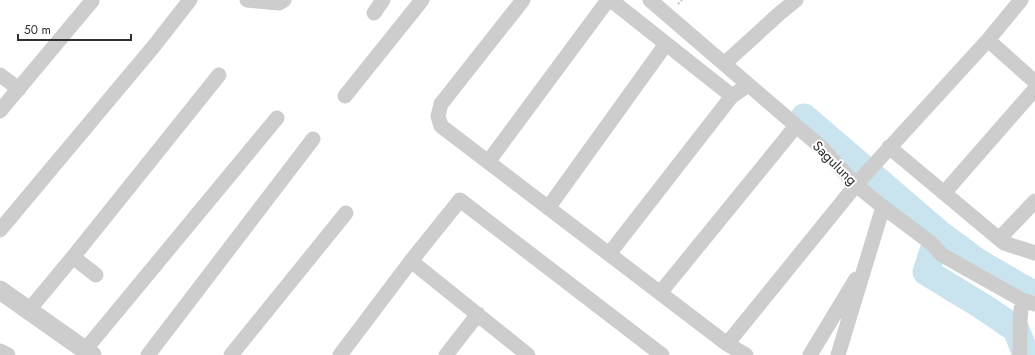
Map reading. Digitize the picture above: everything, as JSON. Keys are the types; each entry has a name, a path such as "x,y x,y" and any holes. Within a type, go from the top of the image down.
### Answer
{"street":[{"path":"0,230 154,46 190,0"},
{"path":"256,0 279,3 284,0"},
{"path":"374,13 382,0"},
{"path":"345,96 422,0"},
{"path":"523,0 441,104 438,116 441,126 727,344 746,355"},
{"path":"488,162 608,0"},
{"path":"612,0 732,96"},
{"name":"Sagulung","path":"650,0 822,148 883,207 931,243 942,255 1028,302"},
{"path":"724,64 780,12 796,0"},
{"path":"727,344 858,182 988,40 1021,0"},
{"path":"0,112 92,1"},
{"path":"988,40 1035,82"},
{"path":"548,208 666,44"},
{"path":"0,75 19,89"},
{"path":"29,310 219,75"},
{"path":"609,254 732,96 748,85"},
{"path":"944,193 1035,89"},
{"path":"0,290 89,352 277,118"},
{"path":"660,293 796,126"},
{"path":"148,355 313,139"},
{"path":"889,147 1004,243 1035,253"},
{"path":"340,355 411,260 460,200 659,354"},
{"path":"999,239 1035,201"},
{"path":"838,355 883,207"},
{"path":"231,355 346,213"},
{"path":"73,257 96,275"},
{"path":"810,355 868,259"},
{"path":"411,260 528,355"},
{"path":"1020,353 1020,320 1028,302"},
{"path":"446,355 478,314"},
{"path":"0,351 8,355"}],"waterway":[{"path":"804,117 939,233"},
{"path":"1026,355 1016,329 982,306 926,272 939,233 978,262 1035,295"}]}
